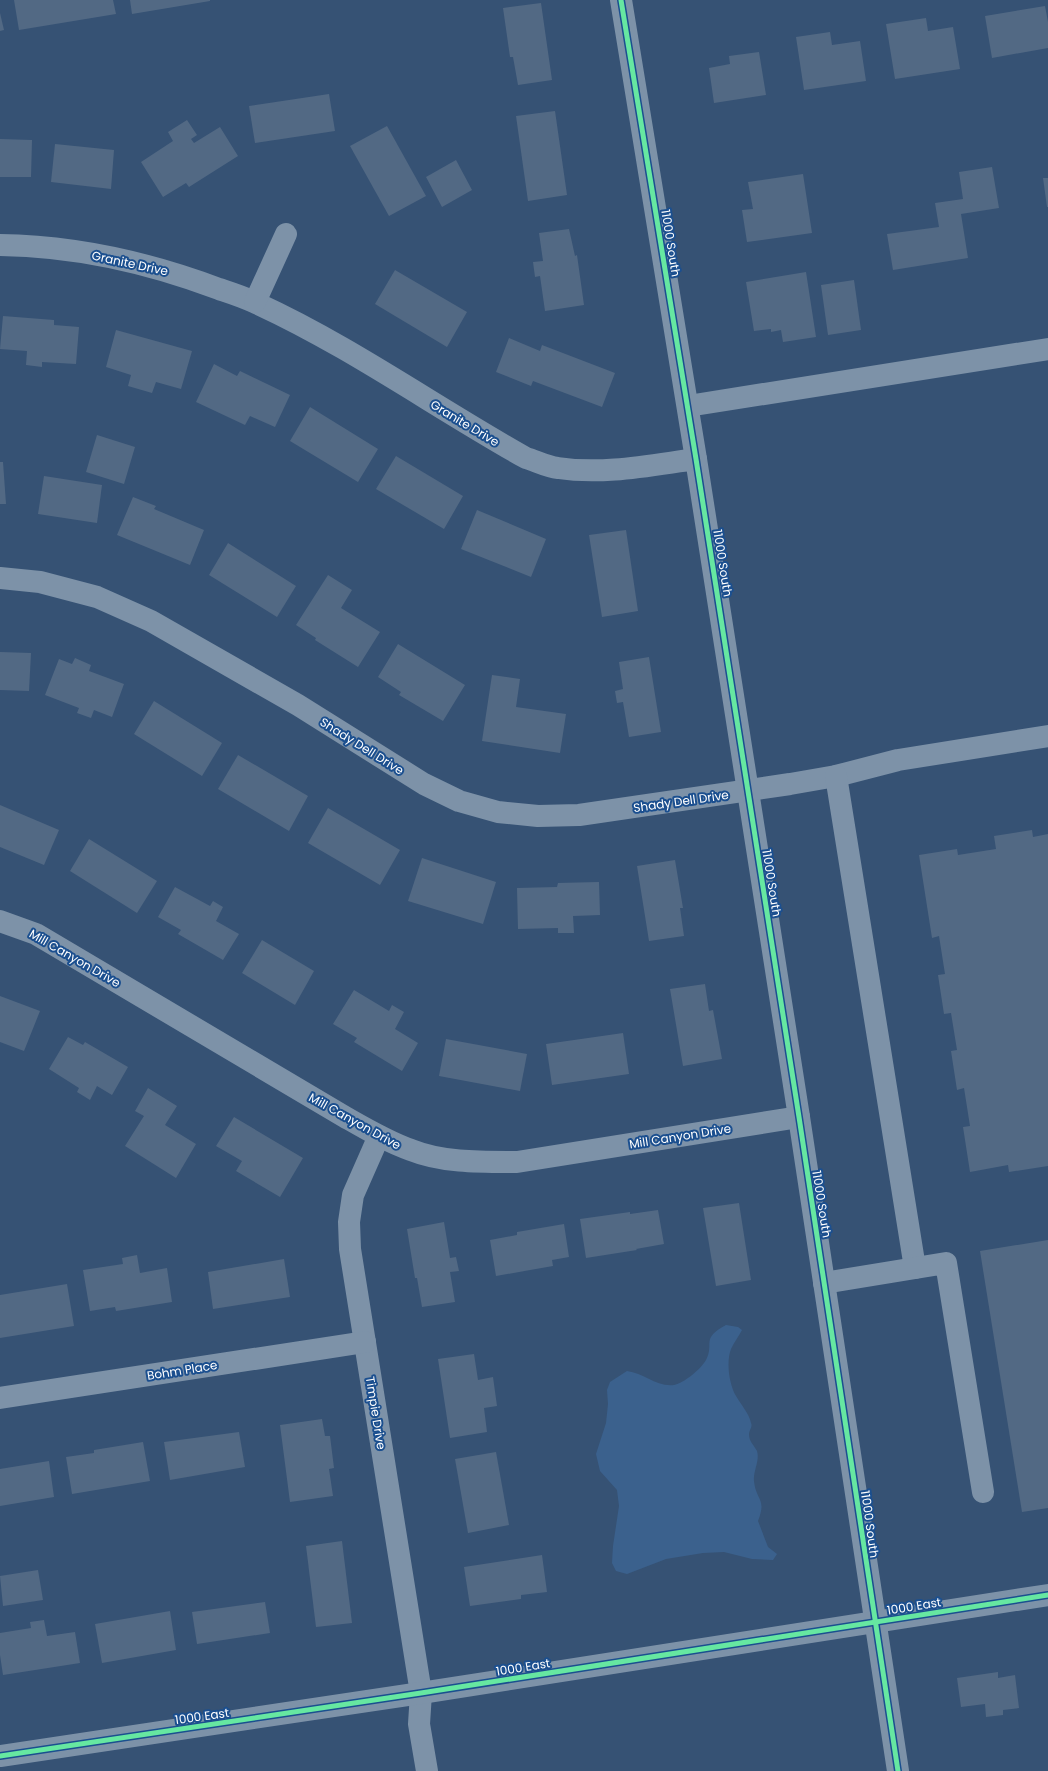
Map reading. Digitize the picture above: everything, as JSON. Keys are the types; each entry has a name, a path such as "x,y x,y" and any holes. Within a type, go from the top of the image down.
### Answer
{"street":[{"name":"11000 South","path":"621,0 688,406 799,1117 898,1771"},
{"path":"255,302 286,234"},
{"name":"Granite Drive","path":"0,245 27,245 105,256 182,275 255,302 328,340 526,458 557,468 589,471 622,469 696,459"},
{"path":"688,406 1048,349"},
{"name":"Shady Dell Drive","path":"0,578 40,582 97,597 151,621 298,705 424,784 459,801 498,812 538,816 579,815 748,791 836,776 898,760 1048,736"},
{"path":"836,776 915,1268"},
{"name":"Mill Canyon Drive","path":"0,921 36,934 379,1136 412,1151 446,1159 480,1162 517,1162 799,1117"},
{"name":"Timpie Drive","path":"379,1136 353,1195 349,1222 350,1249 421,1693 419,1724 427,1771"},
{"path":"824,1283 946,1263 983,1492"},
{"name":"Bohm Place","path":"0,1398 364,1342"},
{"name":"1000 East","path":"0,1756 421,1693 1048,1594"}],"water":[{"path":"726,1325 738,1327 742,1330 729,1354 729,1373 734,1391 750,1419 752,1426 749,1437 758,1455 754,1481 761,1504 758,1521 768,1547 777,1554 773,1560 752,1559 724,1552 703,1553 666,1559 627,1574 616,1571 612,1563 619,1506 617,1490 600,1471 596,1454 606,1423 608,1404 607,1390 610,1382 627,1371 639,1374 661,1384 674,1385 683,1382 704,1364 713,1334"}],"building":[{"path":"14,0 113,0 116,14 19,30"},
{"path":"130,0 210,0 210,1 132,14"},
{"path":"541,3 552,80 518,85 513,57 510,57 503,8"},
{"path":"1045,6 1048,22 1048,48 992,58 985,16"},
{"path":"0,13 4,30 0,31"},
{"path":"926,18 928,31 953,27 960,69 895,79 886,24"},
{"path":"830,32 832,45 860,41 866,81 804,90 796,37"},
{"path":"759,52 766,95 714,103 709,68 730,64 729,56"},
{"path":"329,94 335,131 255,143 249,106"},
{"path":"555,111 567,195 528,201 516,116"},
{"path":"187,120 197,135 191,139 194,143 220,127 238,156 189,187 186,183 163,197 141,162 173,141 168,132"},
{"path":"387,126 426,196 389,216 350,146"},
{"path":"0,139 32,140 31,177 0,177"},
{"path":"55,144 114,150 111,189 51,182"},
{"path":"456,160 472,190 442,207 426,177"},
{"path":"992,167 999,208 961,214 968,258 893,270 887,234 939,227 935,203 963,199 959,172"},
{"path":"803,174 812,233 747,242 742,210 753,209 748,182"},
{"path":"1043,178 1048,178 1048,207 1047,207"},
{"path":"569,229 575,256 577,255 584,305 545,311 540,276 535,277 533,262 543,261 539,233"},
{"path":"395,270 467,312 447,347 375,304"},
{"path":"806,272 816,337 783,342 781,330 771,332 771,329 754,331 746,282"},
{"path":"854,280 861,330 828,335 821,285"},
{"path":"3,316 54,320 54,325 79,327 76,364 42,362 42,367 26,365 27,351 0,349"},
{"path":"116,330 192,351 181,389 156,382 152,393 128,386 131,375 106,367"},
{"path":"509,338 540,351 542,345 615,373 602,407 533,381 531,386 496,372"},
{"path":"214,364 237,376 240,371 290,395 275,427 250,416 245,425 196,402"},
{"path":"310,407 378,449 358,482 290,441"},
{"path":"97,435 135,447 124,484 86,472"},
{"path":"396,456 463,496 444,529 376,489"},
{"path":"0,462 3,462 6,504 0,504"},
{"path":"44,476 102,485 97,523 38,514"},
{"path":"133,497 156,506 154,509 204,530 190,565 117,535"},
{"path":"477,510 546,539 531,577 461,549"},
{"path":"626,530 638,611 602,617 589,535"},
{"path":"228,543 296,586 277,617 209,575"},
{"path":"328,575 352,590 341,608 380,632 358,667 315,640 316,638 296,625"},
{"path":"398,644 465,685 443,721 399,695 401,692 378,677"},
{"path":"0,652 31,653 29,691 0,690"},
{"path":"649,657 661,732 629,737 623,702 617,703 615,691 623,689 619,662"},
{"path":"75,658 91,665 89,671 124,684 112,717 94,710 91,718 77,713 79,708 45,695 59,659 72,664"},
{"path":"492,675 520,679 516,707 566,714 560,753 482,741"},
{"path":"154,701 222,743 202,776 134,734"},
{"path":"238,755 308,796 289,831 218,789"},
{"path":"0,805 59,830 44,865 0,847"},
{"path":"328,808 400,850 380,885 308,843"},
{"path":"1032,830 1033,837 1048,834 1048,1166 1009,1172 1008,1165 970,1172 963,1127 970,1126 964,1088 957,1090 951,1051 957,1050 951,1013 944,1014 938,975 945,974 939,936 932,938 919,855 957,849 958,855 996,849 994,836"},
{"path":"89,839 157,881 137,913 70,871"},
{"path":"422,858 496,882 483,924 408,901"},
{"path":"675,860 683,908 680,908 684,936 649,941 637,866"},
{"path":"599,882 600,915 573,916 574,933 558,933 558,928 518,929 517,888 557,887 558,883"},
{"path":"175,887 210,906 213,901 223,907 216,921 239,934 223,960 178,934 181,930 158,917"},
{"path":"262,940 314,971 295,1005 242,973"},
{"path":"705,984 709,1011 713,1010 722,1059 683,1066 670,989"},
{"path":"354,990 389,1011 392,1005 404,1012 395,1029 418,1043 402,1071 354,1042 357,1038 333,1024"},
{"path":"0,996 40,1011 24,1051 0,1042"},
{"path":"623,1033 629,1074 552,1085 546,1044"},
{"path":"68,1037 83,1045 85,1042 128,1067 112,1095 97,1086 90,1100 77,1092 79,1088 49,1069"},
{"path":"446,1039 527,1054 520,1091 439,1076"},
{"path":"148,1088 177,1106 165,1125 196,1144 176,1178 125,1146 144,1116 135,1111"},
{"path":"234,1117 303,1158 280,1197 236,1171 242,1161 216,1146"},
{"path":"739,1203 751,1280 716,1286 703,1208"},
{"path":"658,1210 664,1244 586,1258 580,1219 630,1212 630,1214"},
{"path":"444,1222 450,1258 456,1257 459,1271 450,1272 455,1302 422,1307 417,1278 415,1278 407,1229"},
{"path":"564,1224 569,1257 552,1260 553,1266 496,1276 490,1240 517,1235 517,1232"},
{"path":"1048,1240 1048,1508 1022,1512 980,1251"},
{"path":"137,1255 140,1273 167,1268 172,1302 116,1311 115,1307 90,1311 83,1270 123,1264 122,1258"},
{"path":"284,1259 290,1297 213,1309 208,1272"},
{"path":"67,1284 74,1326 0,1338 0,1295"},
{"path":"474,1354 478,1380 493,1377 497,1406 484,1408 487,1432 450,1438 438,1359"},
{"path":"322,1419 325,1436 330,1436 334,1468 329,1469 333,1496 290,1502 280,1425"},
{"path":"239,1432 245,1467 170,1480 164,1442"},
{"path":"143,1442 150,1481 72,1494 66,1457 94,1453 94,1450"},
{"path":"496,1452 509,1525 468,1533 455,1459"},
{"path":"49,1461 54,1497 0,1506 0,1469"},
{"path":"342,1541 352,1623 316,1627 306,1546"},
{"path":"542,1555 547,1592 521,1595 521,1599 470,1606 464,1567"},
{"path":"38,1570 43,1600 3,1606 0,1576"},
{"path":"265,1602 270,1633 197,1644 192,1612"},
{"path":"170,1611 176,1650 102,1663 95,1624"},
{"path":"44,1620 47,1636 75,1632 80,1663 3,1675 0,1655 0,1633 31,1628 30,1622"},
{"path":"998,1672 998,1678 1015,1675 1019,1708 1003,1710 1003,1715 986,1717 985,1704 961,1707 957,1678"}],"cycle path":[{"path":"621,0 696,459 799,1117 898,1771"},
{"path":"0,1756 421,1693 1048,1595"}]}
